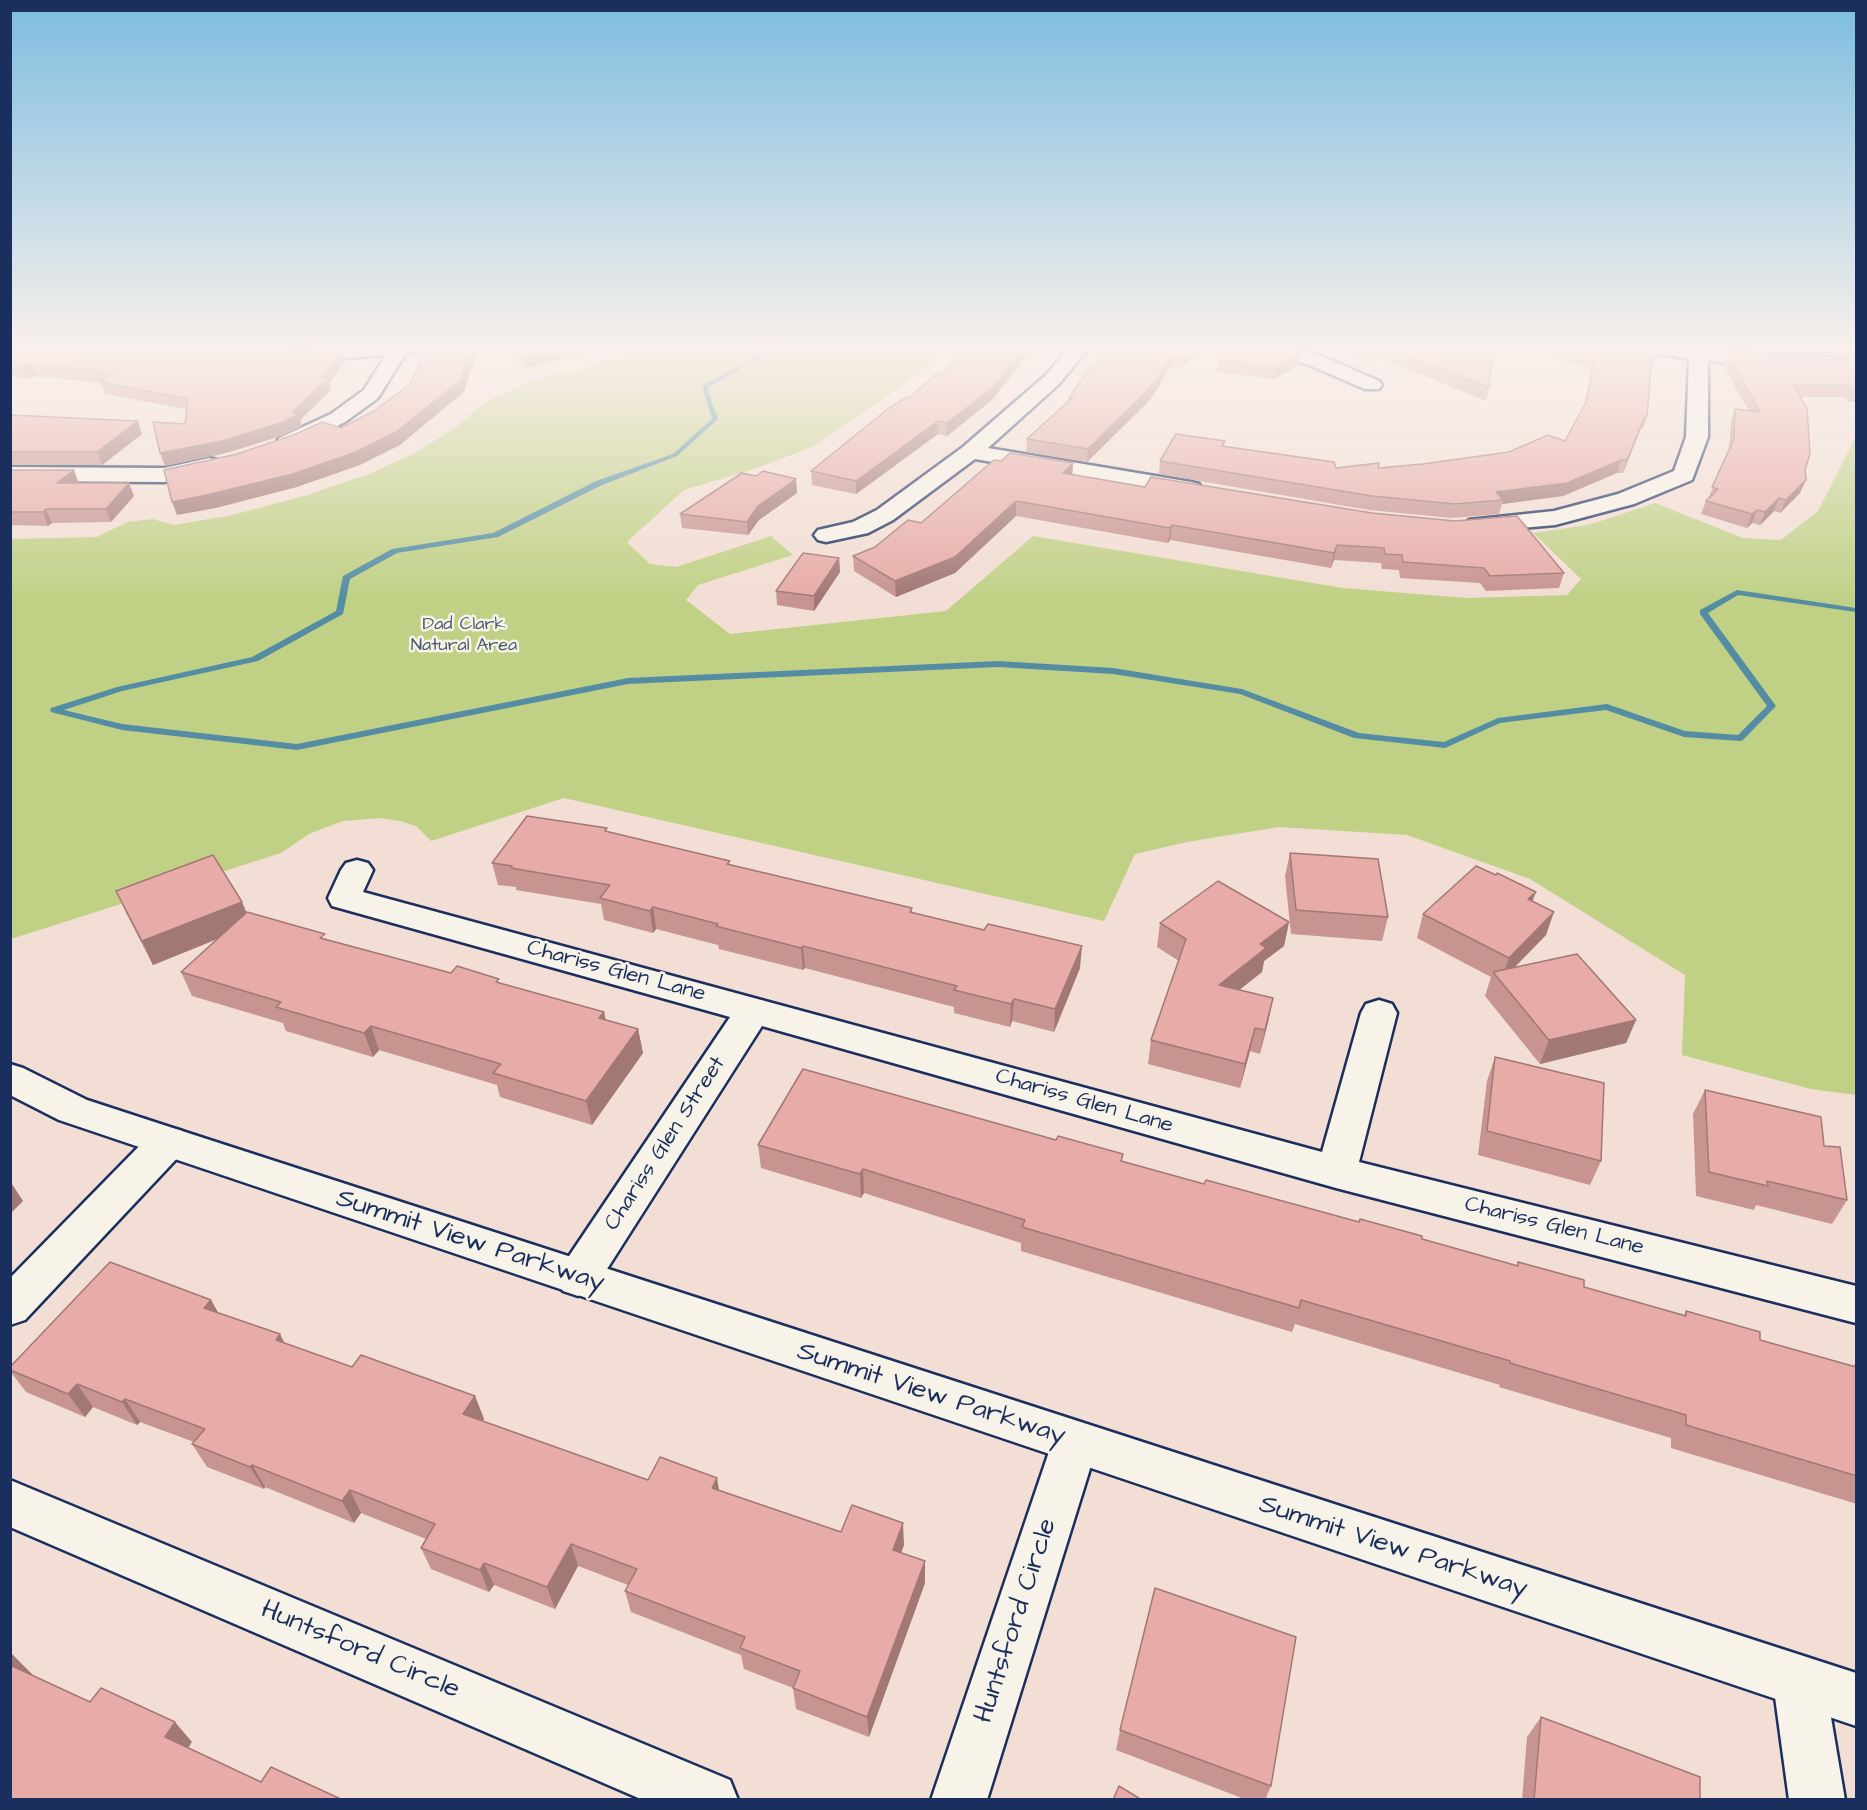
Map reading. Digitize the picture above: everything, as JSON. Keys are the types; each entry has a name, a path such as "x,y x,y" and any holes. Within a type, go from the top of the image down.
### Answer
{"street":[{"path":"272,448 313,430"},
{"path":"826,535 860,528 885,515 971,452 995,430"},
{"path":"1452,527 1555,518 1626,499 1684,475 1697,430"},
{"path":"971,452 1217,494"},
{"path":"10,474 164,475 232,460"},
{"name":"Chariss Glen Lane","path":"357,870 344,898 1336,1172 1857,1305"},
{"name":"Chariss Glen Street","path":"578,1278 754,1010"},
{"path":"1336,1172 1379,1013"},
{"name":"Summit View Parkway","path":"10,1078 73,1110 168,1142 1857,1700"},
{"path":"10,1307 168,1142"},
{"name":"Huntsford Circle","path":"959,1800 1075,1443"},
{"name":"Huntsford Circle","path":"10,1503 710,1800"},
{"path":"1799,1682 1817,1800"}],"green space":[{"name":"Dad Clark Natural Area","path":"451,430 836,430 812,447 754,469 684,490 627,542 650,564 676,567 771,536 793,555 698,585 686,600 730,634 946,611 1033,536 1343,588 1466,598 1567,595 1581,579 1533,533 1588,525 1655,503 1743,538 1781,540 1818,511 1856,436 1856,1095 1811,1089 1682,1055 1685,975 1530,879 1407,835 1279,827 1187,842 1135,854 1104,921 564,798 431,841 416,826 400,821 380,818 343,821 309,834 281,853 11,939 11,539 97,537 127,522 153,519 174,525 232,515 304,496 369,474 417,452"}],"building":[{"path":"10,430 125,430 97,452 10,452"},
{"path":"155,430 257,430 222,441 160,453"},
{"path":"304,430 398,430 356,452 293,474 172,502 164,470 237,454"},
{"path":"861,430 925,430 856,481 811,471"},
{"path":"1036,430 1107,430 1088,449 1027,439"},
{"path":"1571,430 1639,430 1627,460 1621,460 1567,483 1496,492 1503,500 1455,504 1372,496 1160,461 1176,434 1225,441 1222,446 1334,462 1336,468 1379,463 1378,468 1423,464 1509,452 1548,435 1565,441"},
{"path":"1734,430 1808,430 1810,454 1805,470 1806,480 1786,500 1779,498 1765,512 1757,510 1752,514 1706,501 1718,489 1712,487 1734,439"},
{"path":"1010,453 1073,463 1063,473 1145,487 1151,477 1372,513 1455,521 1517,516 1564,573 1490,576 1484,568 1403,562 1402,555 1385,554 1384,548 1337,545 1334,553 1016,501 955,557 895,581 853,556 875,547 908,520 921,523 994,460 1001,461"},
{"path":"10,470 74,470 57,483 129,483 106,509 46,509 43,512 10,512"},
{"path":"763,471 796,479 758,506 747,522 680,514 742,473 756,476"},
{"path":"803,553 839,558 814,596 776,591"},
{"path":"527,816 607,828 605,831 730,861 727,864 912,908 910,912 984,930 988,924 1082,946 1055,1009 1014,999 1011,1004 954,990 957,986 716,926 718,924 653,907 650,911 600,898 610,885 492,863"},
{"path":"1290,853 1378,859 1388,917 1296,910"},
{"path":"213,855 242,902 142,941 116,891"},
{"path":"1476,866 1496,875 1497,873 1536,892 1528,899 1554,912 1509,958 1423,914"},
{"path":"1218,881 1289,922 1260,944 1266,948 1219,985 1273,998 1265,1030 1255,1028 1245,1064 1151,1040 1186,939 1160,923"},
{"path":"247,912 325,934 320,938 451,973 457,966 499,979 496,982 604,1012 599,1018 638,1029 586,1101 493,1073 501,1064 371,1026 364,1033 276,1007 281,1002 181,972"},
{"path":"1577,954 1636,1020 1549,1040 1493,972"},
{"path":"1495,1057 1604,1083 1601,1161 1487,1131"},
{"path":"803,1069 1056,1140 1058,1136 1123,1154 1121,1161 1204,1184 1206,1180 1359,1222 1360,1219 1422,1236 1422,1239 1518,1266 1518,1262 1584,1280 1584,1287 1686,1316 1686,1311 1760,1332 1760,1340 1856,1367 1857,1362 1857,1476 1686,1425 1686,1415 1510,1363 1510,1361 1301,1300 1299,1308 1022,1227 1025,1220 863,1169 860,1174 758,1145"},
{"path":"1705,1090 1821,1117 1824,1146 1840,1147 1847,1200 1767,1181 1768,1186 1709,1172"},
{"path":"110,1262 211,1300 204,1308 280,1334 276,1340 352,1367 361,1355 475,1396 463,1414 648,1480 660,1457 717,1478 712,1488 841,1532 852,1505 903,1523 893,1550 925,1561 867,1717 793,1688 800,1671 740,1648 745,1637 625,1591 637,1569 571,1544 547,1587 484,1563 480,1570 421,1548 435,1524 350,1490 342,1501 192,1444 205,1429 125,1399 122,1402 77,1384 68,1394 10,1370 10,1367"},
{"path":"1155,1588 1296,1637 1271,1786 1120,1730"},
{"path":"10,1665 90,1702 101,1688 175,1722 165,1737 261,1782 271,1767 343,1800 10,1800"},
{"path":"1541,1717 1700,1777 1700,1800 1534,1800"},
{"path":"1119,1786 1142,1800 1113,1800"}],"waterway":[{"path":"702,430 675,455 599,483 495,535 395,551 346,578 340,612 255,659 120,689 54,710 122,727 297,747 628,681 998,664 1113,671 1242,692 1357,736 1445,745 1498,721 1607,707 1684,734 1740,738 1772,706 1703,612 1737,592 1856,610"}]}
